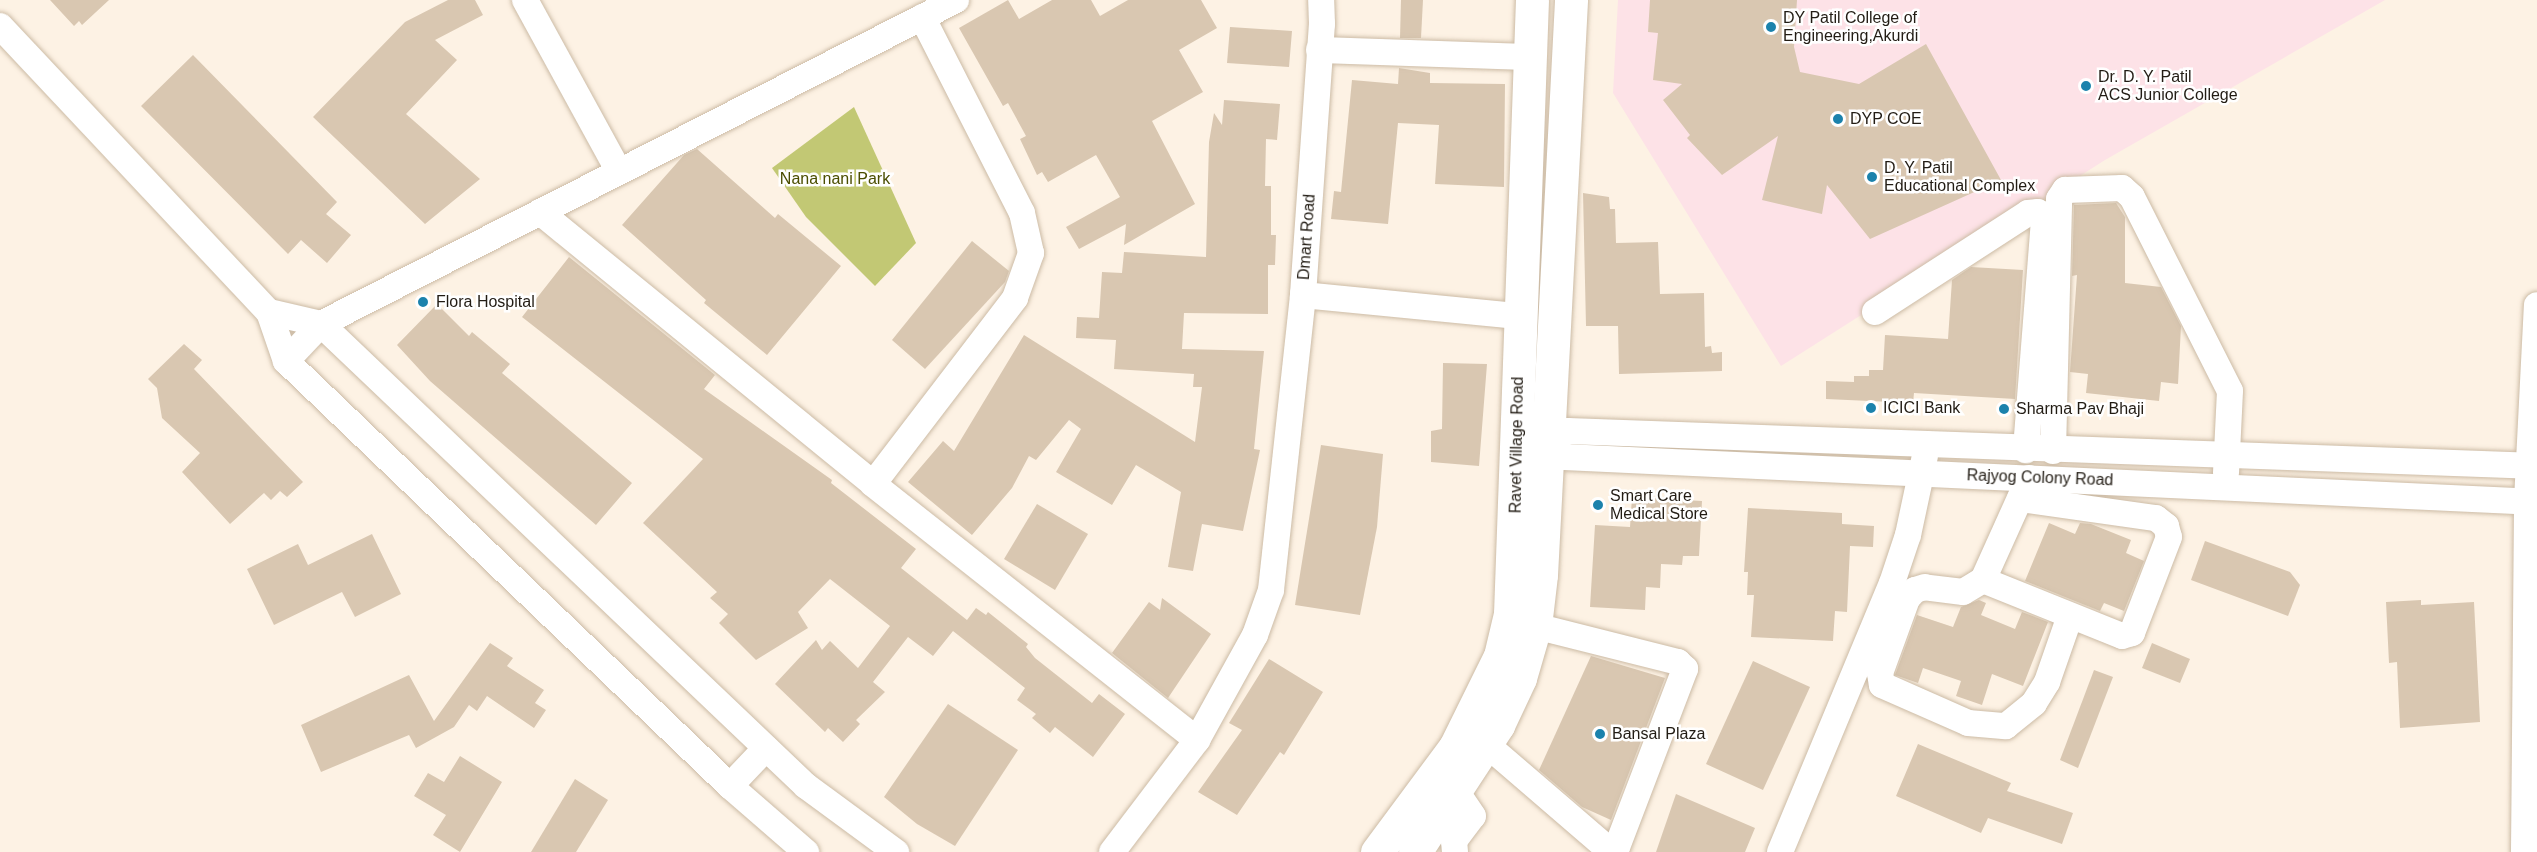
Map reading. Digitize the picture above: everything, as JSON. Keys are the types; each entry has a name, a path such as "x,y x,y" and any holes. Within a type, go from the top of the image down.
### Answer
{"main road":[{"name":"Ravet Village Road","path":"1415,852 1481,752 1520,678 1535,626 1533,442 1518,316 1532,0"},
{"name":"Ravet Village Road","path":"1377,852 1455,747 1500,657 1533,442 1571,0"}],"street":[{"path":"525,0 618,170"},
{"path":"286,361 321,324 618,170 956,0"},
{"name":"Dmart Road","path":"1321,0 1303,295 1518,316"},
{"path":"873,484 1015,298 1031,253 1022,213 922,17"},
{"path":"0,26 269,312 286,361 730,786 806,852"},
{"path":"1319,50 1529,57"},
{"path":"2053,451 2059,199 2065,190 2122,188 2132,197 2230,392 2226,486"},
{"path":"540,212 873,484 1197,740"},
{"path":"1875,312 2028,213 2038,212 2044,220 2026,450"},
{"path":"1112,852 1197,740 1255,636 1271,590 1303,295"},
{"path":"2524,852 2537,305"},
{"path":"269,312 321,324 766,748 836,811 896,852"},
{"name":"Rajyog Colony Road","path":"1533,442 1568,431 1925,447 2533,466"},
{"name":"Rajyog Colony Road","path":"1533,442 1564,457 1924,473 2024,488 2226,486 2532,501"},
{"path":"1780,852 1892,583 1924,473 1925,447"},
{"path":"1983,580 2122,636 2132,633 2169,537 2166,526 2156,518 2024,488 1983,580 1964,592 1924,587 1915,590 1907,599 1880,673 1882,685 1968,723 2006,726 2034,703 2047,682 2070,616"},
{"path":"1481,752 1607,848 1617,847 1685,669 1678,662 1535,626"},
{"path":"730,786 766,748"},
{"path":"1481,752 1586,852"},
{"path":"1455,852 1454,841 1473,816 1456,792"}],"shaded area":[{"name":"D. Y. Patil Educational Complex","path":"1618,0 2385,0 2105,160 1781,366 1613,93"}],"green space":[{"name":"Nana nani Park","path":"854,107 916,243 875,286 806,217 772,168"}],"building":[{"path":"50,0 109,0 82,25 79,21 74,26"},
{"path":"448,0 475,0 483,15 435,40 457,60 406,114 480,179 425,224 313,117 405,22"},
{"path":"1008,0 1019,19 1052,0 1091,0 1100,16 1128,0 1201,0 1217,28 1179,50 1203,92 1152,121 1195,204 1124,245 1126,224 1079,249 1066,227 1120,197 1096,155 1048,182 1042,172 1037,175 1020,139 1026,136 1008,103 1003,106 959,28"},
{"path":"1401,0 1423,0 1421,38 1400,38"},
{"name":"DYP COE","path":"1650,0 1797,0 1794,47 1800,72 1859,84 1926,44 2001,180 1870,239 1827,185 1822,214 1762,200 1778,136 1722,175 1687,138 1690,135 1663,100 1682,84 1653,80 1658,33 1648,32"},
{"path":"1230,27 1292,31 1289,67 1227,63"},
{"path":"193,55 337,202 326,214 351,235 327,263 301,240 288,254 141,106"},
{"path":"1399,68 1430,73 1430,83 1505,84 1504,187 1435,184 1439,125 1398,123 1388,224 1331,219 1334,191 1341,192 1352,80 1398,84"},
{"path":"1224,100 1280,104 1277,140 1266,139 1265,186 1271,186 1271,235 1276,235 1275,265 1268,265 1268,314 1184,313 1182,349 1264,351 1254,449 1260,450 1243,531 1202,524 1193,571 1168,567 1181,492 1136,465 1112,505 1056,472 1081,429 1069,420 1036,460 1029,456 1012,488 972,535 908,482 943,441 954,451 1024,335 1195,442 1202,387 1193,387 1194,374 1114,369 1116,340 1076,338 1077,317 1099,318 1102,272 1122,273 1124,252 1206,257 1209,142 1214,113 1222,125"},
{"path":"697,149 775,218 778,214 841,266 767,355 704,303 706,300 622,225 684,155"},
{"path":"1583,193 1609,197 1610,209 1615,209 1616,243 1658,242 1660,294 1704,293 1705,347 1711,346 1712,353 1722,352 1722,371 1619,374 1618,326 1586,326"},
{"path":"2116,203 2125,217 2125,283 2161,287 2181,326 2178,384 2161,382 2159,401 2086,393 2088,374 2070,372 2077,275 2072,276 2074,205"},
{"path":"972,241 1009,271 1005,282 925,369 892,340"},
{"path":"569,257 715,375 704,389 832,480 831,483 916,549 901,568 967,620 976,608 986,615 988,612 1028,644 1026,647 1035,658 1092,703 1099,694 1125,714 1093,757 1055,727 1050,733 1032,718 1036,714 1017,700 1025,688 953,631 933,656 908,637 873,682 885,692 856,720 860,724 843,742 828,728 825,732 775,684 816,640 822,650 830,641 858,668 890,626 830,579 798,612 808,628 756,660 719,623 728,614 710,598 717,592 643,523 703,459 522,317"},
{"path":"1971,267 2023,270 2015,399 1914,393 1913,403 1826,399 1826,381 1854,382 1854,376 1869,376 1869,370 1883,370 1885,335 1948,339 1952,280"},
{"path":"437,304 469,336 472,332 510,364 502,373 632,483 596,525 430,381 397,345"},
{"path":"184,344 202,360 194,369 303,482 287,497 280,491 271,500 264,493 230,524 182,472 200,453 162,418 157,388 148,379"},
{"path":"1443,363 1487,364 1479,466 1431,462 1431,431 1442,429"},
{"path":"1321,445 1383,454 1377,527 1360,615 1295,605"},
{"path":"1632,497 1702,501 1699,556 1683,556 1682,565 1661,564 1660,588 1646,587 1645,610 1590,607 1595,525 1630,527"},
{"path":"1037,504 1088,534 1055,590 1004,559"},
{"path":"1748,508 1842,513 1842,524 1874,526 1873,547 1850,546 1847,612 1835,611 1833,641 1751,637 1754,595 1747,595 1748,572 1744,572"},
{"path":"2049,523 2075,534 2080,523 2091,524 2131,540 2126,553 2144,561 2124,611 2104,603 2100,611 2025,581"},
{"path":"372,534 401,594 355,617 342,592 274,625 247,569 298,544 308,565"},
{"path":"2205,541 2290,572 2300,585 2288,616 2191,580"},
{"path":"1162,598 1211,634 1168,698 1112,653 1149,602 1160,610"},
{"path":"1979,600 1986,603 1981,615 2015,629 2022,612 2048,622 2023,686 1992,674 1982,705 1956,696 1961,681 1923,668 1918,683 1895,675 1917,615 1953,627 1961,607"},
{"path":"2421,600 2421,605 2474,602 2480,722 2400,728 2397,662 2389,663 2386,602"},
{"path":"490,643 513,658 507,666 544,690 535,703 546,710 534,728 487,696 477,711 469,705 454,727 416,748 409,735 321,772 301,725 409,675 434,721"},
{"path":"2152,643 2190,659 2180,683 2142,668"},
{"name":"Bansal Plaza","path":"1591,656 1665,678 1611,820 1582,807 1539,770"},
{"path":"1269,659 1323,692 1284,755 1280,752 1237,815 1198,792 1242,730 1229,723"},
{"path":"1753,661 1810,687 1763,790 1706,764"},
{"path":"2094,670 2113,677 2078,768 2060,760"},
{"path":"948,704 1018,750 955,846 917,824 884,797"},
{"path":"1918,744 2011,783 2007,791 2073,813 2062,844 1988,818 1981,833 1896,796"},
{"path":"460,756 502,782 460,852 433,835 446,815 414,796 428,773 444,782"},
{"path":"575,779 608,800 576,852 531,852"},
{"path":"1676,794 1755,828 1745,852 1656,852"}],"place":[{"name":"DY Patil College of Engineering,Akurdi","path":"1771,27"},
{"name":"Dr. D. Y. Patil ACS Junior College","path":"2086,86"},
{"name":"DYP COE","path":"1838,119"},
{"name":"D. Y. Patil Educational Complex","path":"1872,177"},
{"name":"Flora Hospital","path":"423,302"},
{"name":"ICICI Bank","path":"1871,408"},
{"name":"Sharma Pav Bhaji","path":"2004,409"},
{"name":"Smart Care Medical Store","path":"1598,505"},
{"name":"Bansal Plaza","path":"1600,734"}]}
